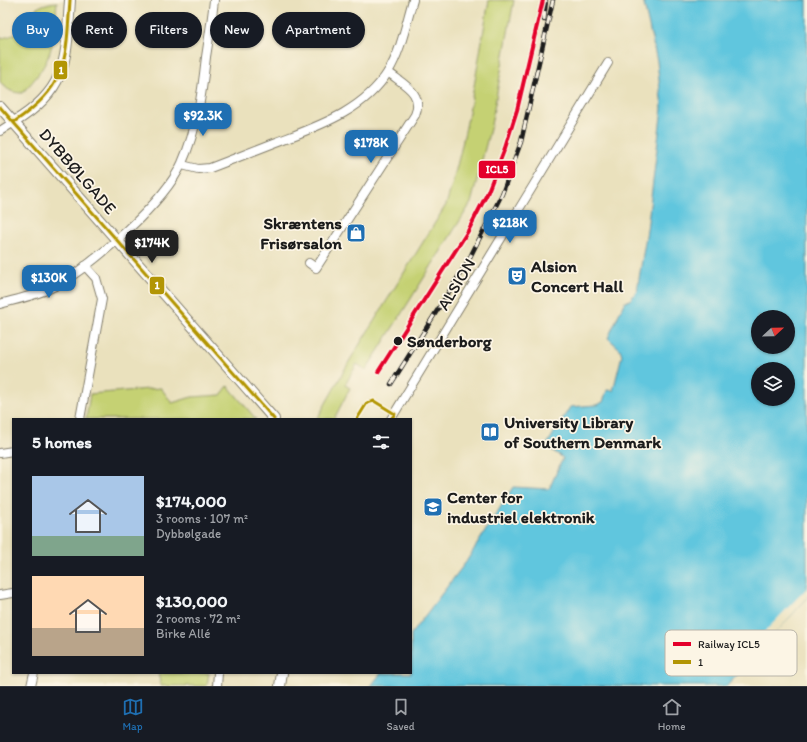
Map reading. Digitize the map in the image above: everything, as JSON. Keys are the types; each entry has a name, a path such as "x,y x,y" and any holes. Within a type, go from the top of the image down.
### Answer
{"street":[{"path":"0,131 43,102 58,80 66,49 70,0"},
{"path":"0,304 53,287 85,266 117,240 160,196 182,165 194,133 200,103 214,0"},
{"path":"182,165 198,169 210,168 331,120 353,107 372,92 388,72 401,45 413,0"},
{"name":"ALSION","path":"392,418 608,63"},
{"path":"309,263 316,268 416,115 419,106 417,98 388,72"},
{"name":"DYBBØLGADE","path":"0,107 273,418"},
{"path":"80,418 102,299 96,278 85,266"},
{"path":"0,453 12,451"},
{"path":"0,595 12,593"},
{"path":"31,686 34,674"},
{"path":"217,686 218,674"},
{"path":"280,686 282,674"}],"green space":[{"path":"489,0 514,0 491,125 471,203 366,370 357,364 345,385 350,388 335,418 318,418 350,360 446,205 466,129"},
{"path":"57,2 56,12 32,12 35,9"},
{"path":"12,35 12,48 51,48 46,61 33,82 22,93 10,90 0,82 0,38"},
{"path":"228,386 255,418 86,418 90,394 161,388 172,403 192,397 221,395"},
{"path":"158,674 209,674 207,686 161,686"}],"water":[{"path":"643,0 807,0 807,598 778,630 665,630 665,676 736,676 727,686 371,686 380,674 412,674 412,633 466,562 513,487 549,489 563,458 546,446 570,407 597,405 603,402 607,390 613,391 622,355 620,349 608,338 624,303 631,299 637,291 647,230 662,108 657,61"}],"pier":[{"path":"807,588 807,598 778,630 766,630"}],"railway":[{"path":"544,20 546,0"},
{"path":"391,384 467,263 502,194 521,142 553,0"}],"rail line":[{"name":"ICL5","path":"378,372 468,231 487,194 505,148 517,110 543,0"}],"transit line":[{"name":"1","path":"14,122 32,109 45,96 61,70 65,56 70,0"},
{"name":"1","path":"0,107 273,418"},
{"name":"1","path":"358,418 367,403 374,401 395,414 392,418"}],"place":[{"name":"Skræntens Frisørsalon","path":"356,233"},
{"name":"Alsion Concert Hall","path":"517,276"},
{"name":"Sønderborg","path":"398,341"},
{"name":"University Library of Southern Denmark","path":"490,432"},
{"name":"Center for industriel elektronik","path":"433,507"}]}
